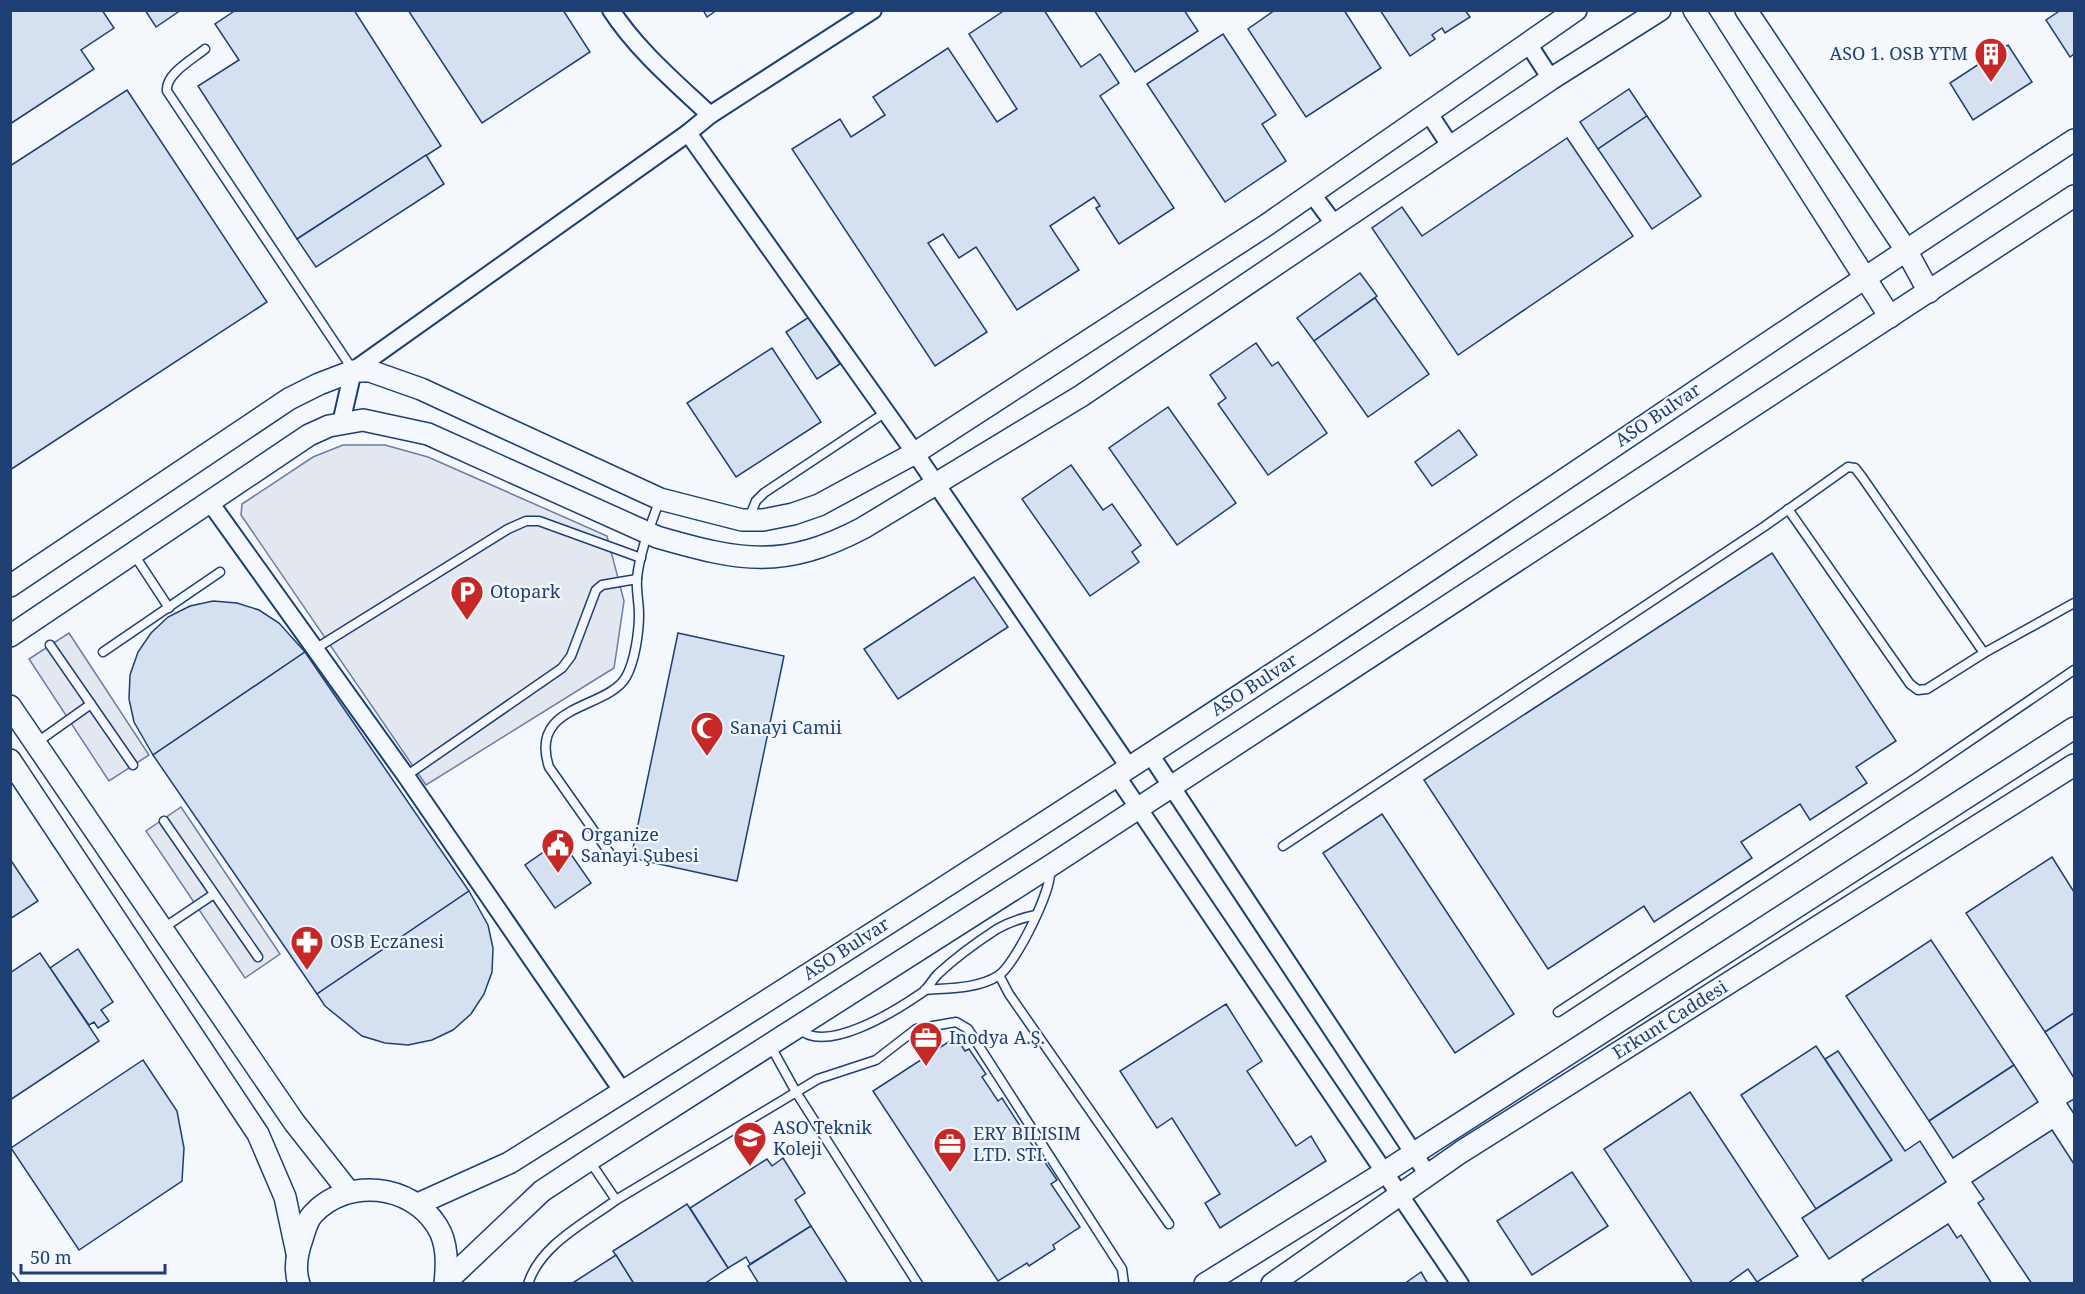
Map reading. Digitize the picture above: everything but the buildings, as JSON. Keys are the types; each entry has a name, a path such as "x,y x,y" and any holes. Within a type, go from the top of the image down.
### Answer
{"street":[{"path":"610,10 624,30 651,59 710,115"},
{"path":"10,586 289,399 353,371 688,133 710,115 873,10"},
{"path":"353,371 370,371 421,389 660,499 707,513 749,520 794,514 819,505 915,453 1312,194 1576,10"},
{"path":"10,636 309,435 341,423 363,420 428,434 648,533 729,556 771,558 847,536 1081,396 1659,10"},
{"path":"1694,10 1866,276 1890,317"},
{"path":"1746,10 1906,250 1929,292"},
{"path":"1527,42 1551,80"},
{"path":"1428,112 1451,147"},
{"path":"688,133 915,453 1123,771 1137,807 1460,1284"},
{"name":"ASO Bulvar","path":"418,1204 509,1163 1150,754 1326,639 1866,276 2074,140"},
{"path":"1312,194 1335,225"},
{"path":"445,1283 542,1191 1050,866 2074,196"},
{"path":"341,423 353,371"},
{"path":"209,501 406,776 623,1092"},
{"path":"10,706 294,1122 350,1192"},
{"path":"1205,1284 1386,1172 2074,728"},
{"path":"1150,754 1428,1175"},
{"path":"10,760 258,1134 285,1197 297,1253 295,1281"},
{"name":"Erkunt Caddesi","path":"1272,1284 1428,1175 2074,765"},
{"path":"297,1253 313,1214 350,1192 385,1190 418,1204 437,1226 447,1253 445,1283"}],"lane":[{"path":"205,49 170,77 166,85 167,91 353,371"},
{"path":"749,520 756,501 764,494 886,412"},
{"path":"1283,846 1848,467 1855,468 1984,654"},
{"path":"613,858 549,767 544,752 549,731 557,722 573,709 620,685 625,678 639,626 637,579 641,558 660,499"},
{"path":"1788,509 1910,684 1918,690 1927,689 2074,603"},
{"path":"315,649 508,529 526,521 539,521 641,558"},
{"path":"132,553 169,608"},
{"path":"104,652 220,572"},
{"path":"406,776 562,668 571,656 596,590 602,585 637,579"},
{"path":"50,645 133,765"},
{"path":"1558,1012 1917,777 2074,670"},
{"path":"35,743 91,704"},
{"path":"164,821 258,957"},
{"path":"924,990 964,986 999,975 1010,963 1048,891 1050,866"},
{"path":"162,929 214,894"},
{"path":"797,1027 810,1037 831,1038 872,1022 924,990 937,975 998,929 1019,918 1036,915"},
{"path":"999,975 1009,994 1169,1224"},
{"path":"528,1284 531,1273 546,1252 616,1200 818,1079 876,1060 916,1029 956,1022 968,1029 1122,1269 1124,1284"},
{"path":"770,1045 796,1092 918,1284"},
{"path":"589,1160 616,1200"},
{"path":"10,1277 15,1284"}],"shaded area":[{"name":"Otopark","path":"343,445 385,445 428,457 607,536 624,601 614,668 426,785 241,515 242,504 313,457"},
{"path":"69,633 149,755 109,781 29,659"},
{"path":"181,807 280,954 245,978 146,831"}],"place":[{"name":"ASO 1. OSB YTM","path":"1991,83"},
{"name":"Otopark","path":"467,621"},
{"name":"Sanayi Camii","path":"707,757"},
{"name":"Organize Sanayi Şubesi","path":"558,874"},
{"name":"OSB Eczanesi","path":"307,971"},
{"name":"Inodya A.Ş.","path":"926,1067"},
{"name":"ASO Teknik Koleji","path":"750,1167"},
{"name":"ERY BILISIM LTD. STI.","path":"950,1173"}]}
